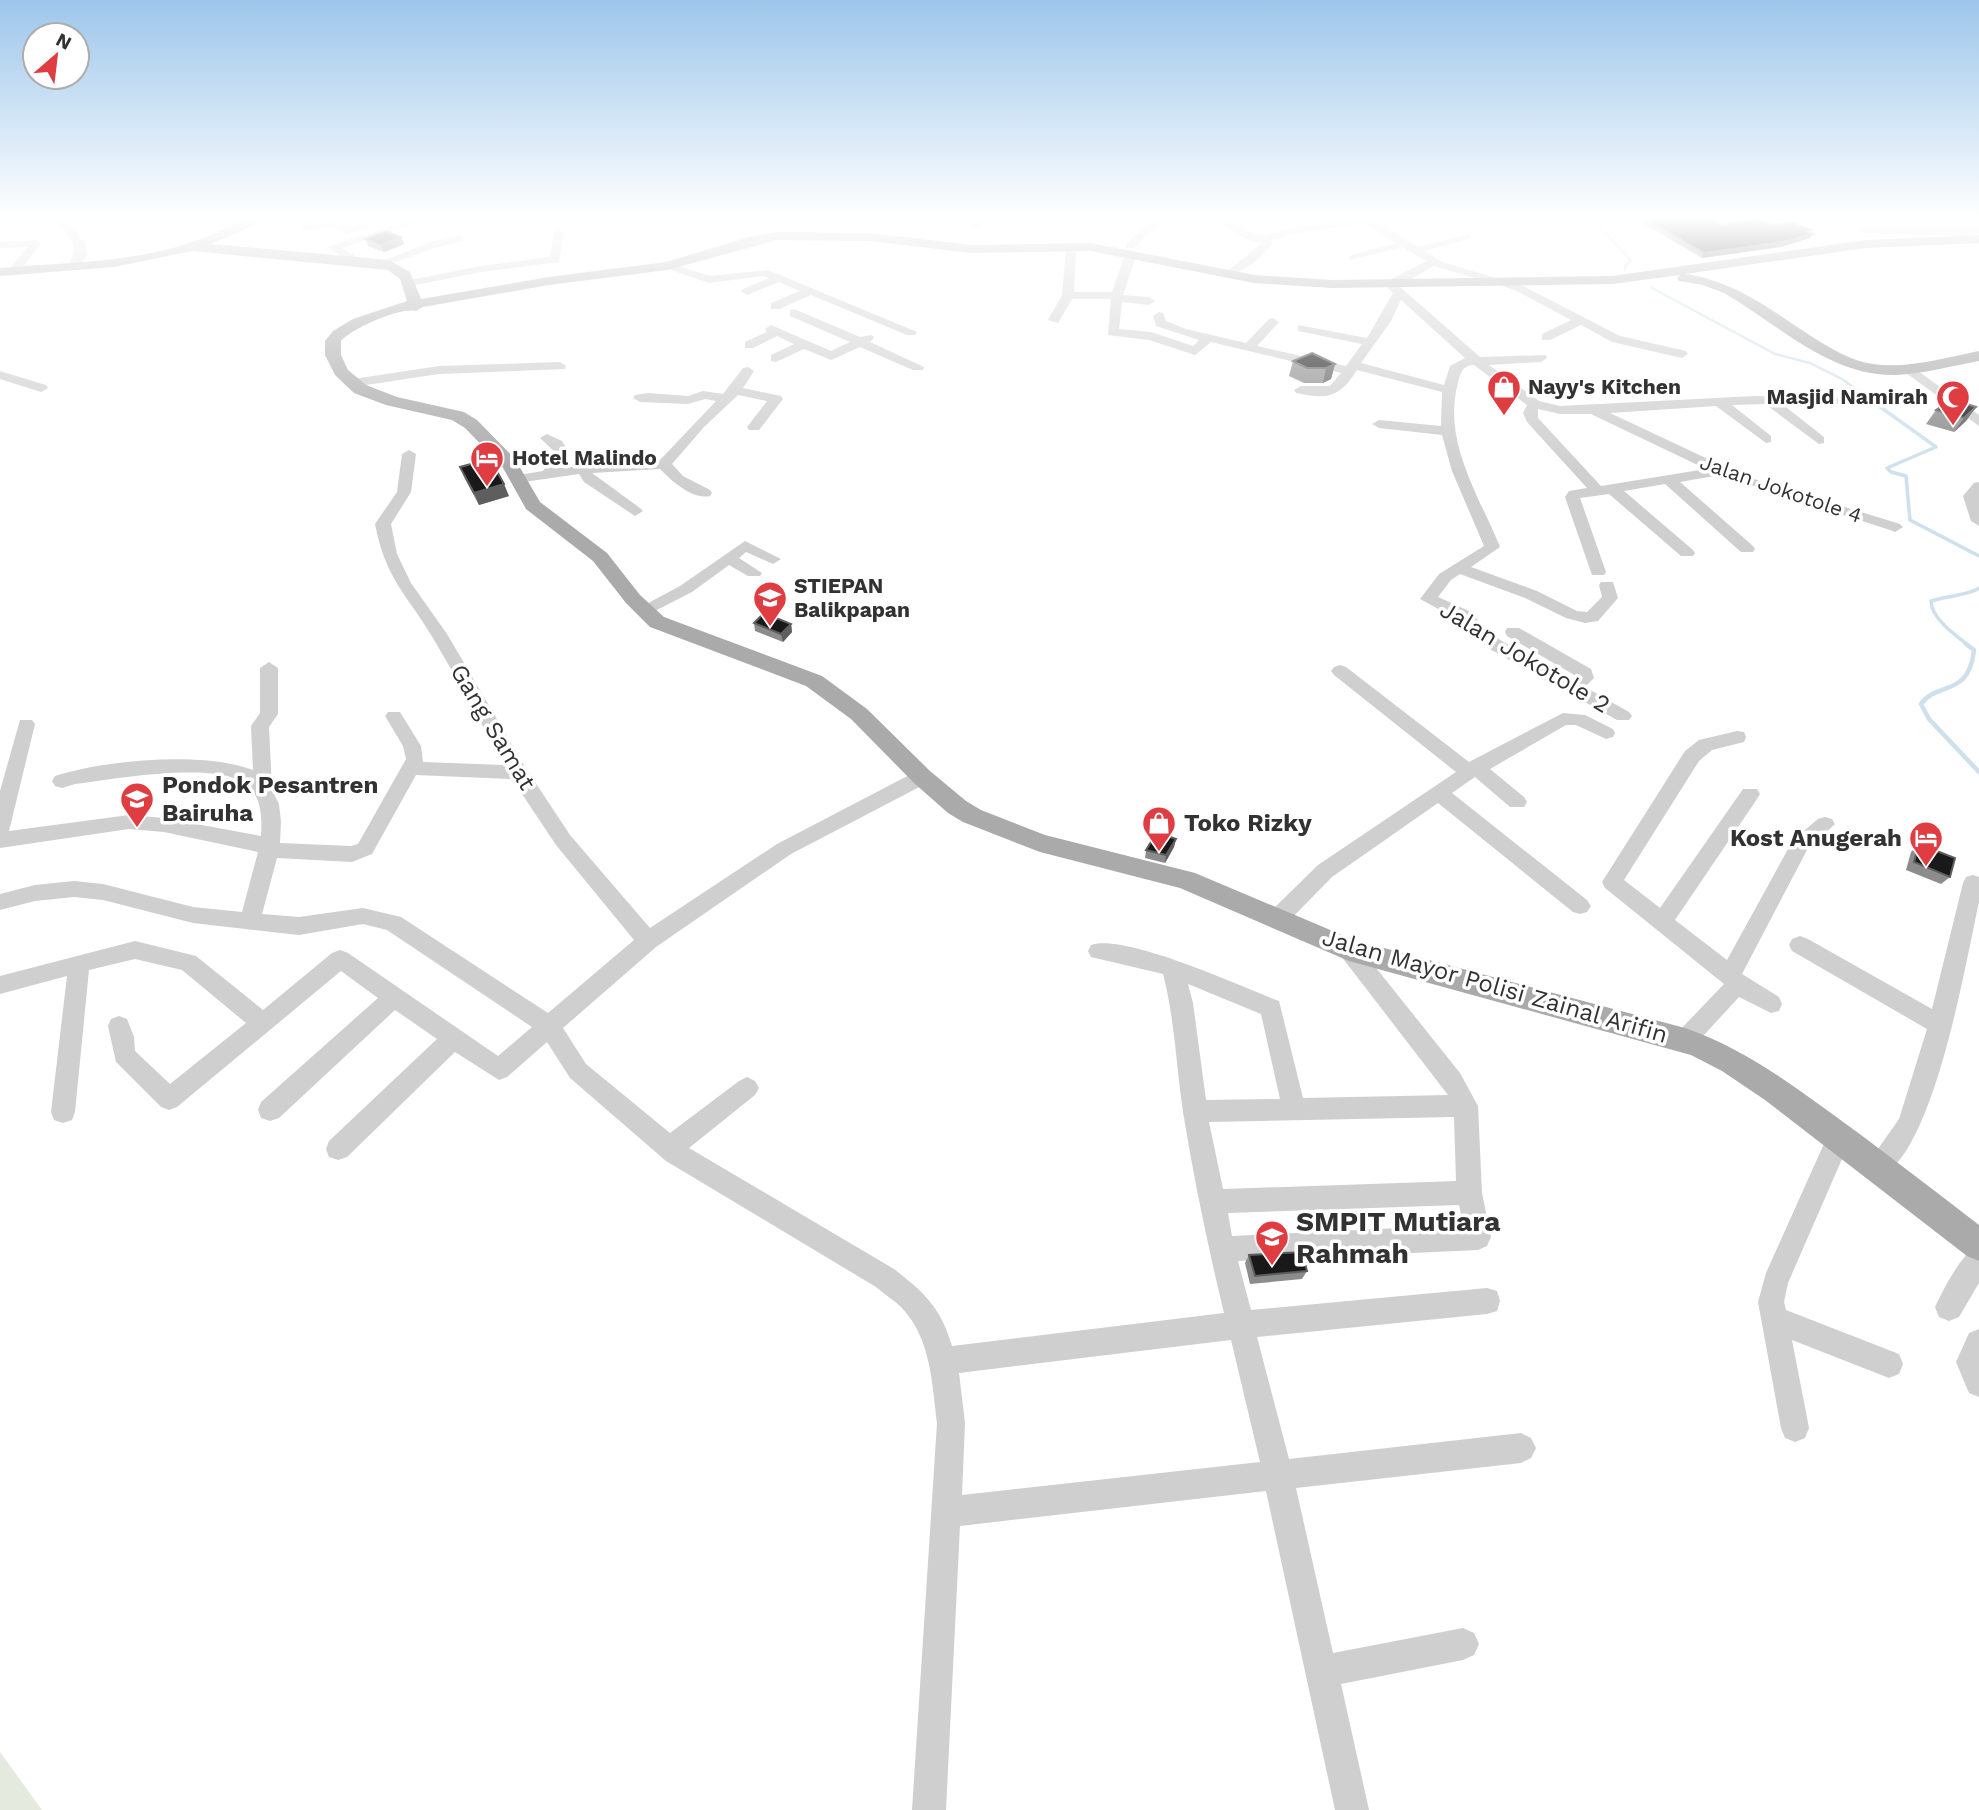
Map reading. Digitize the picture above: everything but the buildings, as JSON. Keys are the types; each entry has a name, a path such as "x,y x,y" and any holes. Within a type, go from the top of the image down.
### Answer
{"main road":[{"path":"354,383 341,372 332,348 336,336 407,303"},
{"path":"1747,303 1840,359 1865,368 1911,370 1979,356"},
{"name":"Jalan Mayor Polisi Zainal Arifin","path":"354,383 369,393 466,420 493,445 533,505 600,557 657,622 814,681 859,714 957,807 1004,831 1040,843 1186,880 1349,950 1712,1049 1741,1065 1840,1136 1979,1245"}],"street":[{"path":"775,306 781,303"},
{"path":"840,303 911,332"},
{"path":"1054,320 1063,303"},
{"path":"1116,303 1112,332 1151,336 1195,351 1206,337"},
{"path":"1301,390 1335,391 1341,387 1370,342 1387,303"},
{"path":"1413,303 1476,359 1534,404 1560,410 1594,410 1768,400 1833,401"},
{"path":"1549,303 1628,343 1682,354"},
{"path":"794,313 918,367"},
{"path":"1159,316 1159,322 1163,326 1448,390"},
{"path":"1546,337 1581,320"},
{"path":"1248,347 1273,322"},
{"path":"749,345 774,331 831,356 893,325"},
{"path":"1302,328 1370,342"},
{"path":"776,358 804,344"},
{"path":"1476,359 1541,359"},
{"name":"Jalan Jokotole 2","path":"1476,359 1457,366 1445,406 1446,431 1477,514 1492,544 1490,550 1445,577 1430,595 1430,601 1461,614 1482,636 1565,690 1623,716"},
{"path":"354,383 439,370 560,366"},
{"path":"1911,370 1979,422"},
{"path":"517,478 549,472 664,464 731,394 748,371"},
{"path":"0,375 41,388"},
{"path":"640,398 652,396 692,401 707,395 731,394 776,399 754,427"},
{"path":"1768,400 1819,440"},
{"path":"1719,402 1766,439"},
{"path":"1534,404 1530,413 1532,419 1606,491 1687,553"},
{"name":"Jalan Jokotole 4","path":"1594,410 1720,471 1895,527"},
{"path":"1379,424 1446,431"},
{"path":"548,438 557,444 562,452 549,472"},
{"name":"Gang Samat","path":"409,454 402,497 383,524 389,554 403,584 439,634 518,772 563,840 648,942"},
{"path":"664,464 678,479 705,493"},
{"path":"583,469 589,478 635,511"},
{"path":"1606,491 1720,471"},
{"path":"1671,481 1747,549"},
{"path":"1979,486 1970,496 1979,522"},
{"name":"Jalan Jokotole 2","path":"1458,568 1544,600 1570,615 1588,618 1610,598 1572,497 1576,494 1606,491"},
{"path":"645,609 686,589 748,546 773,559"},
{"path":"729,559 754,573"},
{"path":"1513,632 1586,673 1585,678 1565,690"},
{"path":"250,920 268,847 270,808 263,790 260,726 269,714 269,668"},
{"path":"1340,671 1517,802"},
{"path":"0,840 91,825 129,822 164,825 268,847 352,854 362,851 375,834 415,759 414,751 394,716"},
{"path":"1276,920 1325,871 1472,769 1569,717 1579,719 1606,733"},
{"path":"0,830 26,724"},
{"path":"1737,737 1706,745 1692,756 1612,882 1613,886 1733,980 1771,1003"},
{"path":"62,781 74,776 185,766 237,771 252,777 263,790"},
{"path":"411,768 518,772"},
{"path":"119,1026 124,1037 124,1055 169,1099 340,959 452,1040 502,1070 549,1026 648,942 784,849 922,776"},
{"path":"1439,793 1580,906"},
{"path":"1661,923 1750,794"},
{"path":"1685,1040 1733,980 1800,845 1825,824"},
{"path":"1878,1166 1909,1125 1940,1024 1973,883"},
{"path":"2,900 74,889 103,892 193,915 299,926 363,916 393,923 549,1026 578,1072 670,1148 885,1278 911,1298 926,1320 944,1361 951,1423 929,1810"},
{"path":"1800,944 1940,1024"},
{"path":"0,985 135,950 188,962 263,1023"},
{"path":"1222,1249 1477,1237 1469,1193 1466,1106 1452,1080 1349,950"},
{"path":"1099,951 1143,959 1172,968 1271,1008 1294,1110"},
{"path":"63,1112 79,964"},
{"path":"1172,968 1182,1003 1195,1111 1215,1202 1222,1249 1278,1476 1352,1810"},
{"path":"270,1110 393,999"},
{"path":"338,1149 452,1040"},
{"path":"670,1148 747,1088"},
{"path":"1195,1111 1466,1106"},
{"path":"1794,1428 1771,1302 1775,1282 1840,1136"},
{"path":"1215,1202 1469,1193"},
{"path":"1949,1307 1979,1258"},
{"path":"944,1361 1239,1325 1488,1301"},
{"path":"1774,1319 1889,1364"},
{"path":"1979,1343 1970,1362 1979,1383"},
{"path":"948,1512 1521,1448"},
{"path":"1321,1672 1462,1644"}],"shaded area":[{"path":"0,1752 42,1810 0,1810"}],"waterway":[{"path":"1681,303 1775,354 1810,363 1842,379 1882,408"},
{"path":"1879,406 1936,447 1887,468 1891,472 1906,476 1910,520 1979,556"},
{"path":"1968,645 1940,620 1931,601 1979,588"},
{"path":"1966,644 1974,650 1966,675 1921,704 1929,719 1979,772"}],"place":[{"name":"Nayy's Kitchen","path":"1504,417"},
{"name":"Masjid Namirah","path":"1953,427"},
{"name":"Hotel Malindo","path":"487,488"},
{"name":"STIEPAN Balikpapan","path":"770,628"},
{"name":"Pondok Pesantren Bairuha","path":"137,829"},
{"name":"Toko Rizky","path":"1159,853"},
{"name":"Kost Anugerah","path":"1926,868"},
{"name":"SMPIT Mutiara Rahmah","path":"1272,1267"}]}
